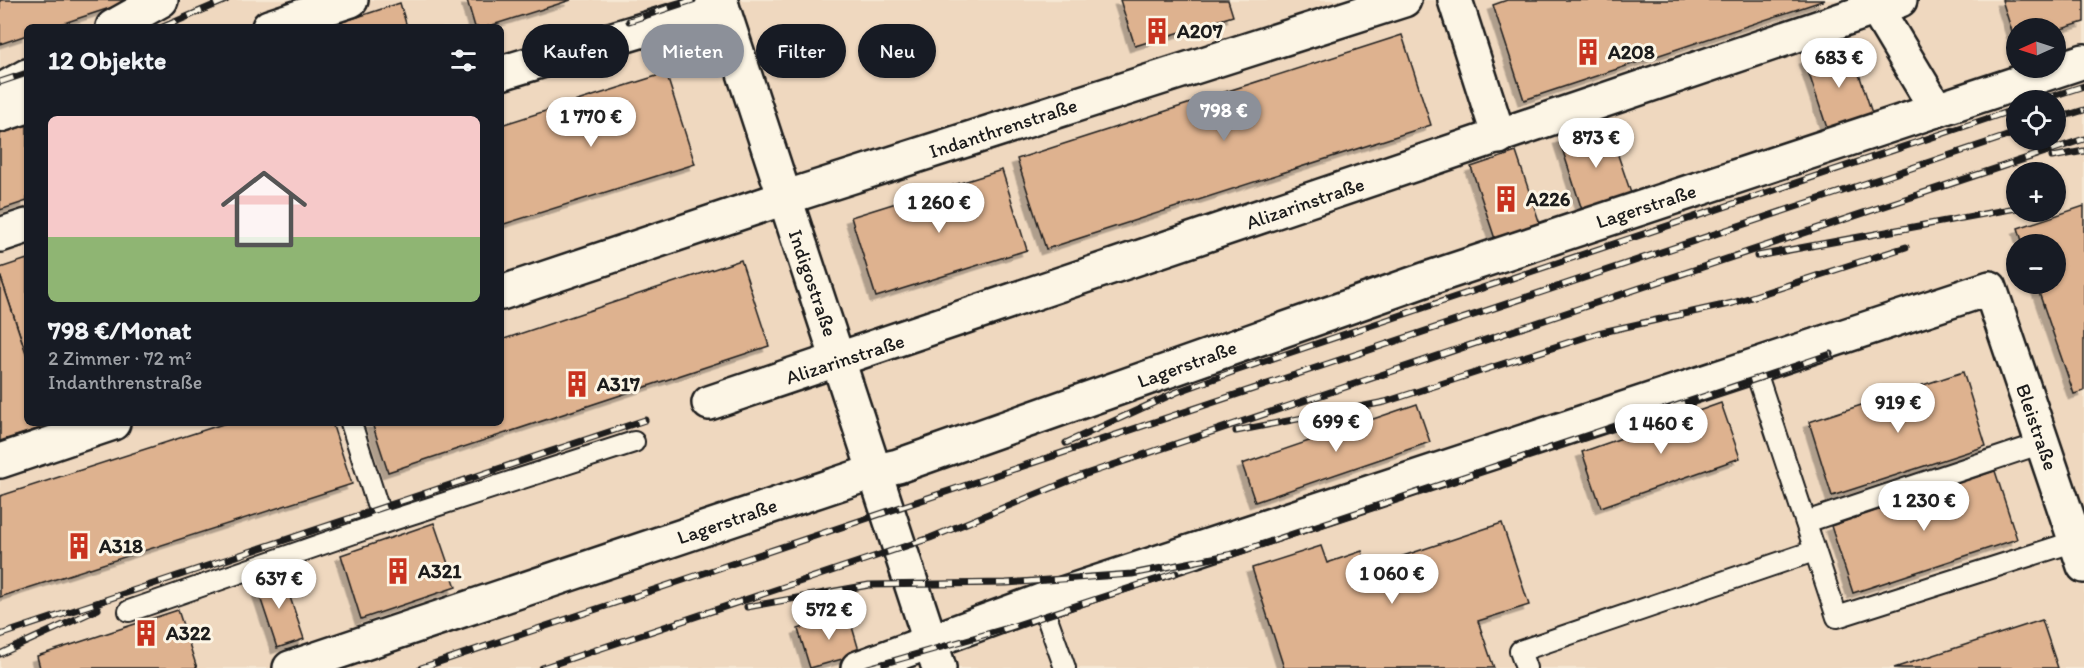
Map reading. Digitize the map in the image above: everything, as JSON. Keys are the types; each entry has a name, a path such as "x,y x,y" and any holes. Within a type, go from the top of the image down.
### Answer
{"street":[{"path":"118,24 161,0"},
{"path":"278,24 351,0"},
{"name":"Indanthrenstraße","path":"504,292 784,198 1404,0"},
{"path":"1455,0 1499,137"},
{"path":"504,73 721,3"},
{"name":"Indigostraße","path":"721,3 935,655"},
{"path":"1882,3 1936,110"},
{"name":"Alizarinstraße","path":"710,403 1499,137 1882,3"},
{"name":"Lagerstraße","path":"290,668 876,471 910,462 1427,279 2084,61"},
{"path":"0,91 24,78"},
{"path":"0,115 24,107"},
{"path":"0,235 24,227"},
{"name":"Bleistraße","path":"1754,366 1990,288 2081,549"},
{"path":"858,668 935,655 1041,602 1754,366"},
{"path":"0,461 105,426"}],"lane":[{"path":"1754,366 1837,617 2081,549"},
{"path":"352,426 382,523"},
{"path":"129,611 382,523 634,442"},
{"path":"1806,522 2043,443"},
{"path":"1526,668 1520,651 1814,551"},
{"path":"1041,602 1065,668"}],"shaded area":[{"path":"0,0 2084,0 2084,668 0,668"}],"building":[{"path":"0,0 134,0 61,24 24,24 24,36 0,44"},
{"path":"467,0 571,0 495,24 474,24"},
{"name":"A207","path":"1120,0 1228,0 1233,16 1135,46"},
{"name":"A208","path":"1507,0 1825,0 1524,100 1493,5"},
{"path":"2002,0 2084,0 2084,22 2066,28 2066,18 2008,18"},
{"path":"400,3 406,24 336,24"},
{"path":"1402,35 1431,125 1046,249 1017,159"},
{"path":"1849,44 1874,119 1829,134 1804,59"},
{"path":"650,78 668,78 695,164 504,224 504,124"},
{"path":"1607,123 1633,199 1584,216 1559,139"},
{"path":"24,126 24,202 0,210 0,134"},
{"name":"A226","path":"1516,152 1542,230 1497,245 1471,167"},
{"path":"1002,170 1027,250 876,297 851,217"},
{"path":"2084,206 2084,391 2074,394 2039,294 2066,294 2066,234 2020,234 2018,228 2036,222 2066,222 2066,212"},
{"path":"24,260 24,347 0,275 0,268"},
{"name":"A317","path":"741,260 769,346 388,472 373,426 504,426 504,339"},
{"path":"0,275 24,347 24,426 47,426 0,441"},
{"path":"1963,372 1986,446 1832,496 1809,422"},
{"path":"1721,403 1740,458 1601,507 1582,452"},
{"path":"1417,404 1430,442 1255,502 1242,464"},
{"name":"A318","path":"217,426 333,426 352,484 0,597 0,496"},
{"path":"1995,471 2017,539 1853,593 1831,526"},
{"name":"A321","path":"434,523 456,587 361,619 341,555"},
{"path":"1502,523 1529,605 1478,621 1494,668 1284,668 1252,568 1321,546 1327,563 1362,551 1367,568"},
{"path":"282,573 304,639 277,648 255,582"},
{"name":"A322","path":"178,610 197,668 40,668 37,656"},
{"path":"848,613 860,654 810,668 798,629"},
{"path":"2042,620 2058,668 1894,668"}],"railway":[{"path":"170,24 226,0"},
{"path":"629,21 693,0"},
{"path":"0,82 24,74"},
{"path":"2066,92 2084,86"},
{"path":"2066,116 2084,110"},
{"path":"1066,443 1177,392 1235,371 2006,112"},
{"path":"421,668 2006,136"},
{"path":"542,668 930,538 1083,475 2084,139"},
{"path":"2052,157 2084,151"},
{"path":"1757,256 2006,210"},
{"path":"1236,431 1385,402 1598,333 1733,303 1906,247"},
{"path":"747,607 869,585 1006,583 1132,574 1233,554 1831,354"},
{"path":"0,635 645,420"},
{"path":"868,668 1008,628 1176,573"},
{"path":"0,654 98,609"}],"place":[{"name":"A207","path":"1157,31"},
{"name":"A208","path":"1588,52"},
{"name":"A226","path":"1506,199"},
{"name":"A317","path":"577,384"},
{"name":"A318","path":"79,546"},
{"name":"A321","path":"398,571"},
{"name":"A322","path":"146,633"}]}
